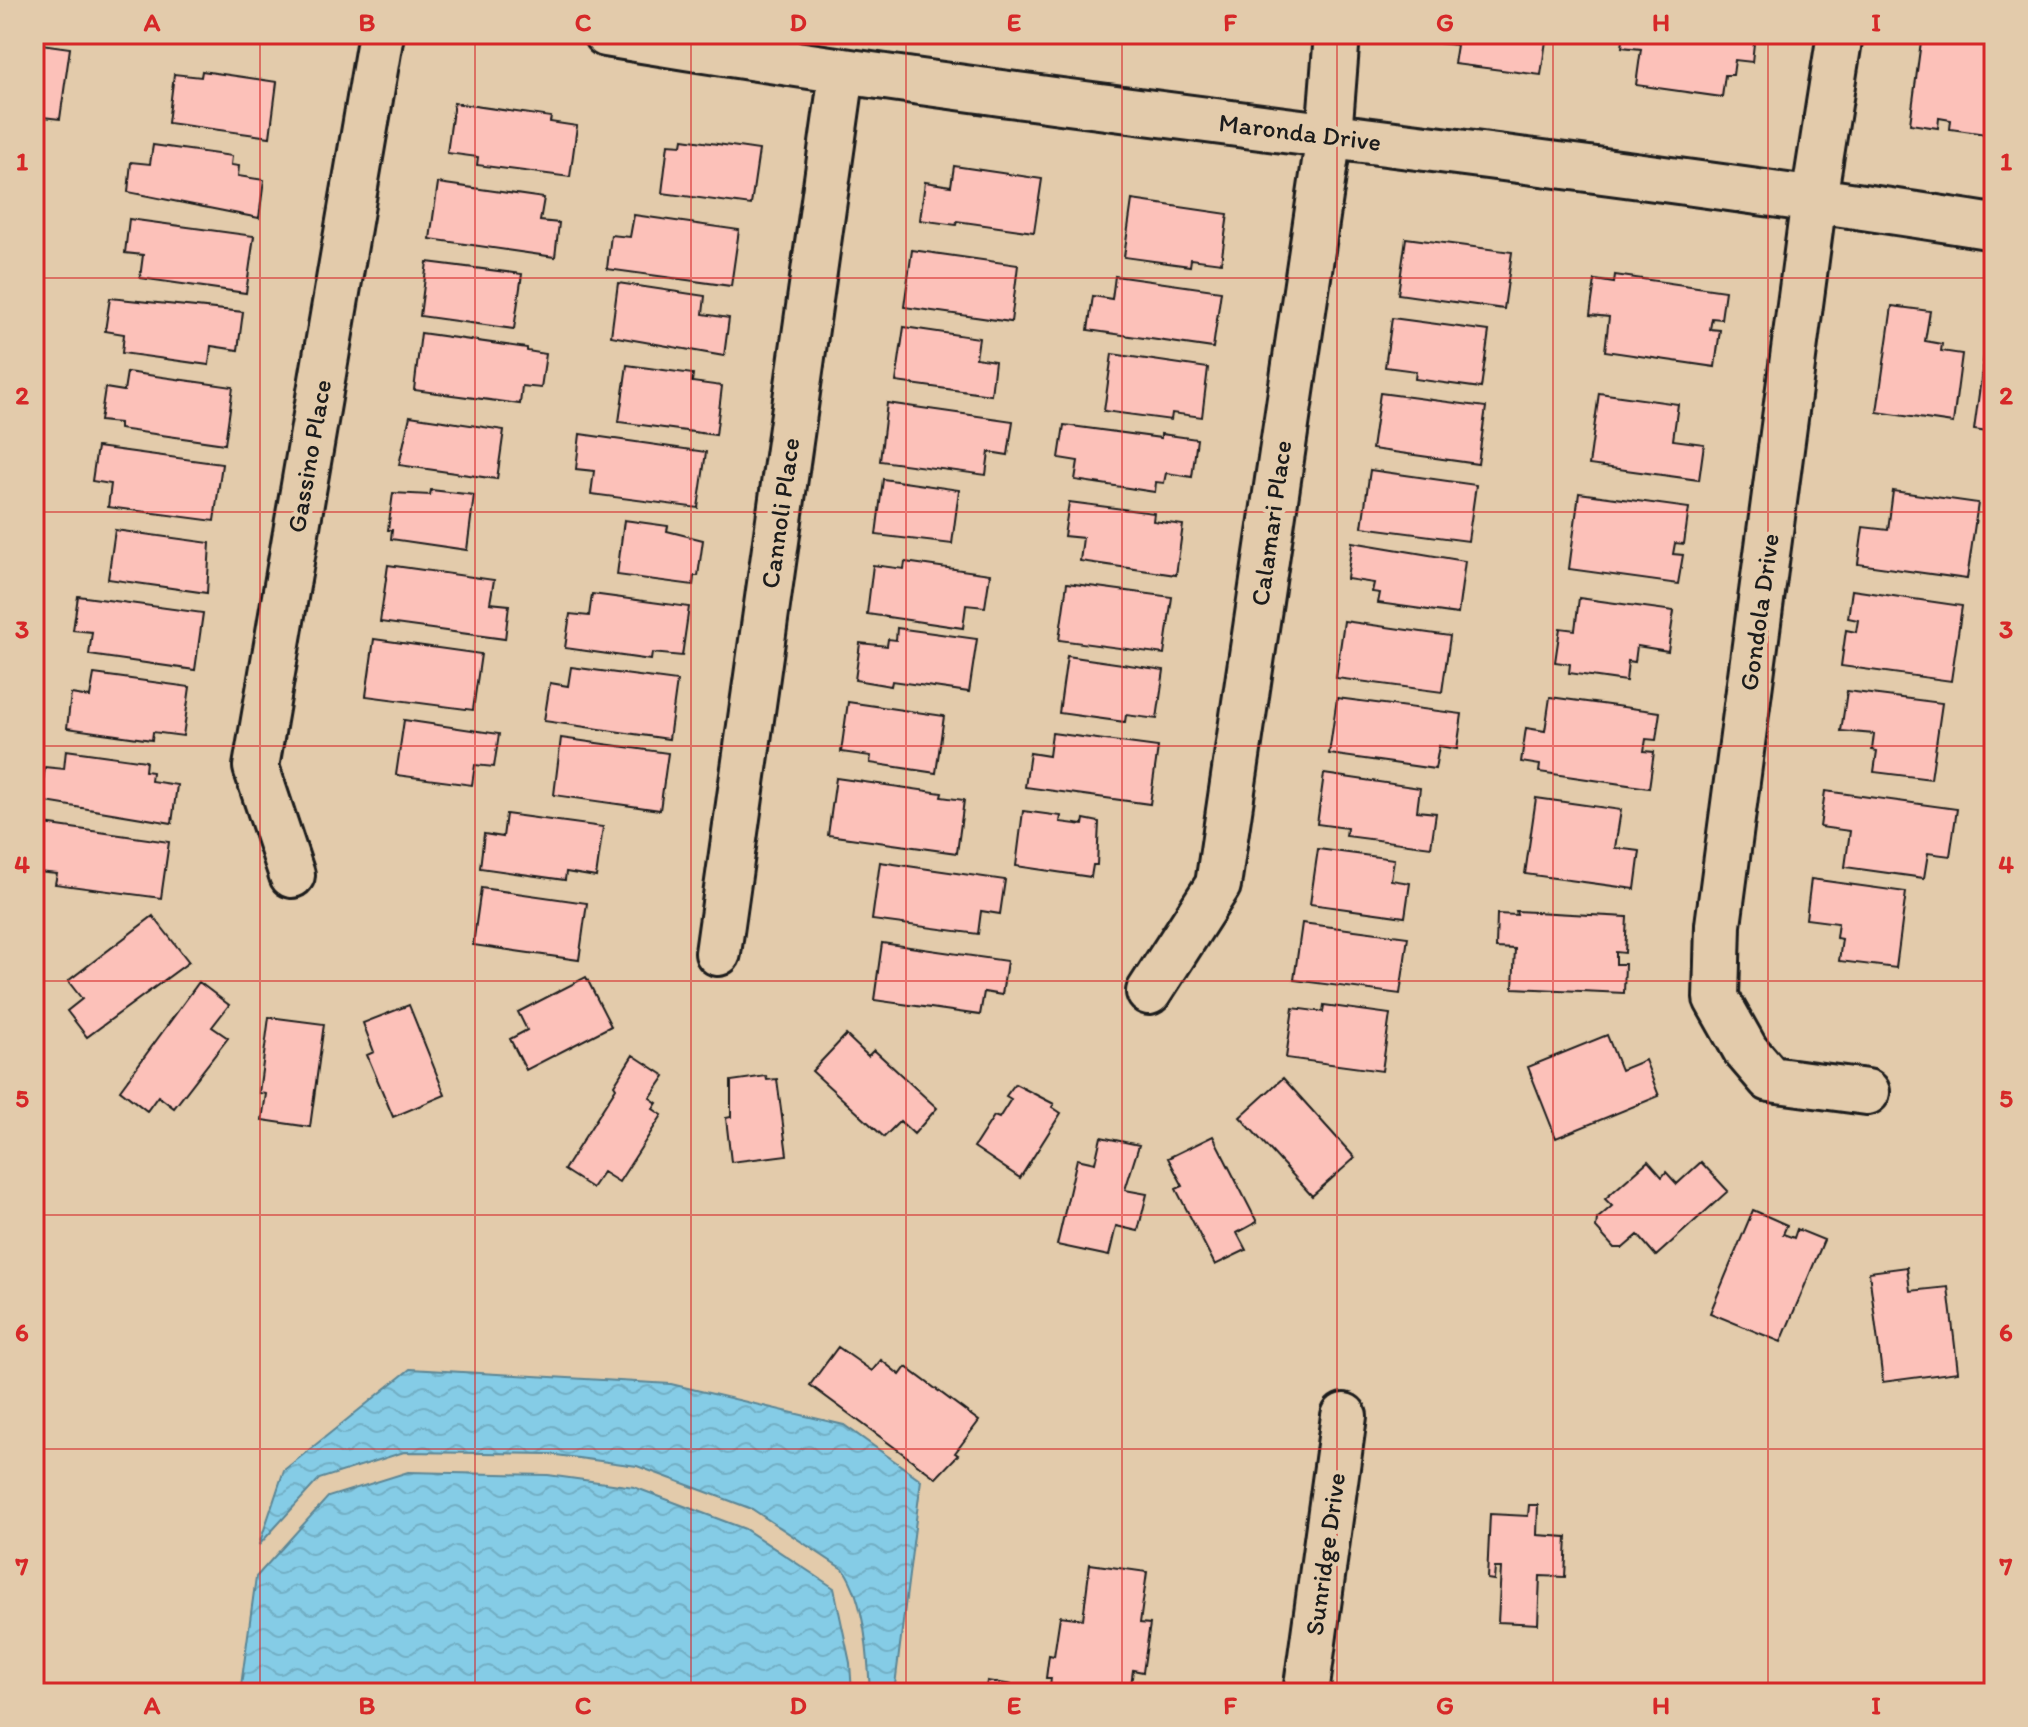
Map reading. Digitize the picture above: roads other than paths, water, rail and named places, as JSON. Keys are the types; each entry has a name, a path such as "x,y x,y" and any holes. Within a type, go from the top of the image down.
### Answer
{"street":[{"name":"Gassino Place","path":"292,875 256,767 381,34"},
{"name":"Maronda Drive","path":"606,34 842,73 1814,199 1994,227"},
{"name":"Calamari Place","path":"1149,992 1218,885 1329,135 1337,34"},
{"name":"Gondola Drive","path":"1840,34 1814,199 1718,925 1716,998 1746,1051 1770,1079 1867,1092"},
{"name":"Cannoli Place","path":"718,953 842,73"},
{"name":"Sunridge Drive","path":"1306,1693 1344,1416"}],"water":[{"path":"410,1369 671,1384 844,1425 921,1480 894,1693 870,1693 861,1613 844,1570 752,1509 637,1466 549,1454 404,1452 319,1479 259,1545 284,1470"},
{"path":"408,1472 548,1475 634,1487 745,1529 834,1588 850,1663 852,1693 240,1693 256,1577 328,1497"}]}
